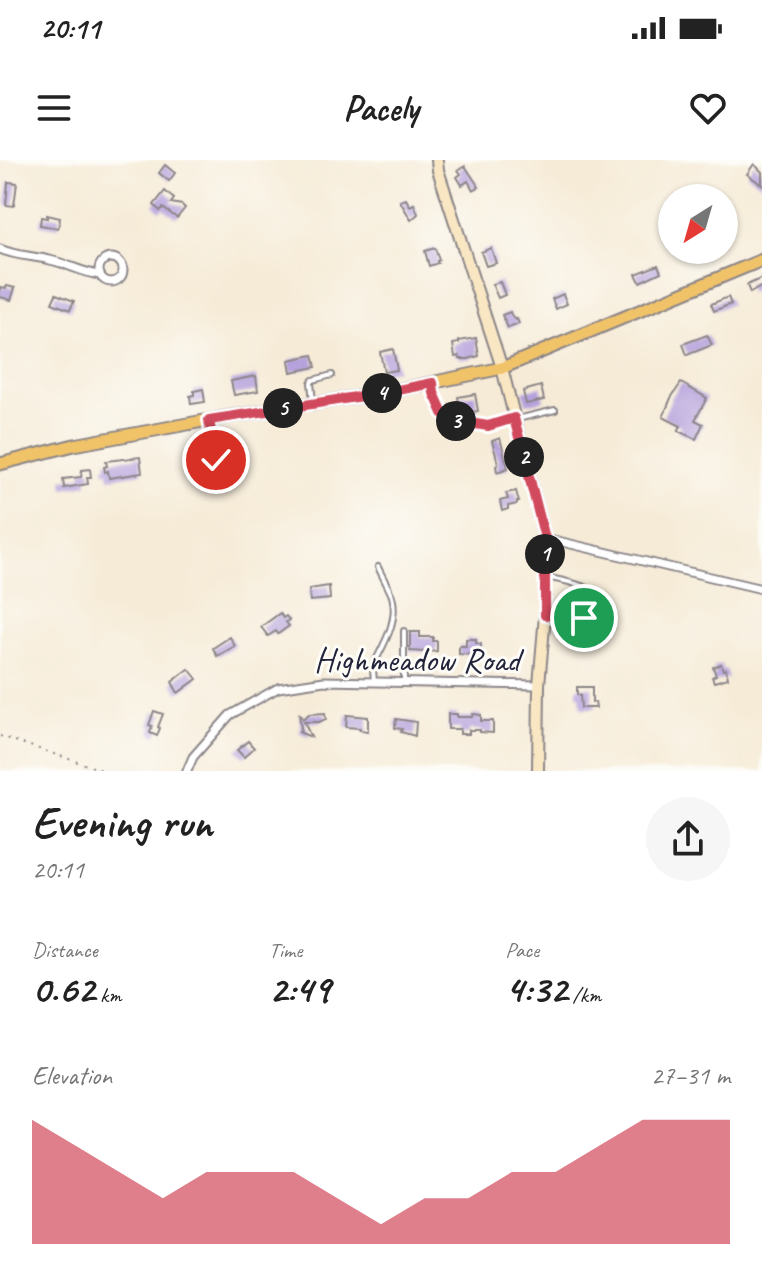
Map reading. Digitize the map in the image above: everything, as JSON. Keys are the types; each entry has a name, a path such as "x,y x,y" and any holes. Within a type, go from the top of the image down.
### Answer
{"main road":[{"path":"0,464 74,445 388,392 502,368 762,260"}],"street":[{"path":"437,160 502,368 545,538 538,771"},
{"path":"0,249 100,275"},
{"path":"545,538 762,589"},
{"name":"Highmeadow Road","path":"187,771 193,757 230,715 278,688 324,681 539,685"}],"lane":[{"path":"313,404 311,383 332,375"},
{"path":"433,383 443,413 451,420 488,426 555,410"},
{"path":"209,420 216,460"},
{"path":"374,682 373,669 388,637 394,612 392,597 378,567"},
{"path":"545,577 590,589 602,600 603,607 594,617 545,615"},
{"path":"404,631 404,683"}],"path":[{"path":"0,736 105,771"}],"building":[{"path":"754,164 762,172 762,185 747,174"},
{"path":"165,165 175,173 169,181 159,173"},
{"path":"465,166 479,187 473,190 468,181 462,185 457,177 461,174 458,170"},
{"path":"8,182 17,183 14,206 6,205"},
{"path":"165,191 174,199 171,203 185,208 177,218 154,205"},
{"path":"406,199 410,206 414,204 418,214 411,220 400,201"},
{"path":"47,215 60,218 58,228 40,225 41,217 47,218"},
{"path":"435,248 438,263 429,266 425,251"},
{"path":"491,248 496,263 486,266 481,252"},
{"path":"658,265 661,272 640,282 636,274"},
{"path":"762,278 762,286 750,293 747,285"},
{"path":"500,282 505,295 498,298 492,284"},
{"path":"0,287 15,288 11,300 0,297"},
{"path":"56,294 74,301 70,310 52,303"},
{"path":"563,294 567,304 556,309 552,299"},
{"path":"728,297 731,304 714,311 711,304"},
{"path":"510,312 519,324 508,328 502,315"},
{"path":"707,335 712,345 687,355 683,344"},
{"path":"476,338 479,356 468,359 455,357 453,344"},
{"path":"393,349 397,370 384,372 380,352"},
{"path":"313,355 316,367 291,372 289,360"},
{"path":"256,376 258,391 234,395 231,381"},
{"path":"681,383 707,398 695,420 703,424 696,439 678,431 681,426 663,417"},
{"path":"541,386 544,400 526,404 523,391"},
{"path":"203,389 205,402 191,404 190,396 194,395 194,391"},
{"path":"475,394 478,411 451,413 449,405 459,403 458,397"},
{"path":"500,438 508,468 497,472 492,441"},
{"path":"140,457 142,473 109,478 108,471 105,472 106,461"},
{"path":"90,469 88,484 64,488 63,479 81,477 82,470"},
{"path":"516,491 519,502 502,511 500,501 508,499 506,493"},
{"path":"329,586 330,599 310,601 309,589"},
{"path":"575,600 587,600 587,612 575,612"},
{"path":"280,613 289,620 286,622 289,626 278,634 276,631 268,636 261,627"},
{"path":"410,632 420,632 420,637 433,637 433,641 437,641 437,651 410,651"},
{"path":"230,637 235,646 217,656 213,648"},
{"path":"466,639 476,639 476,643 481,644 480,655 459,654 459,646 466,646"},
{"path":"721,664 728,678 714,682 712,677 716,675 713,667"},
{"path":"189,669 197,679 178,693 172,682"},
{"path":"577,687 592,687 592,702 595,702 596,708 581,708"},
{"path":"154,711 163,714 157,736 150,733 152,726 149,725"},
{"path":"299,713 303,719 309,714 325,713 326,719 304,722 311,737 299,732"},
{"path":"448,714 457,714 457,717 481,715 481,721 493,721 493,733 469,730 469,734 460,734 460,729 448,729"},
{"path":"347,715 368,717 368,731 346,727"},
{"path":"396,719 416,722 415,736 395,728"},
{"path":"248,741 254,748 244,757 237,750"}],"route":[{"path":"216,460 209,420 433,383 443,413 451,420 488,426 514,418 545,538 545,615 584,618"}]}
